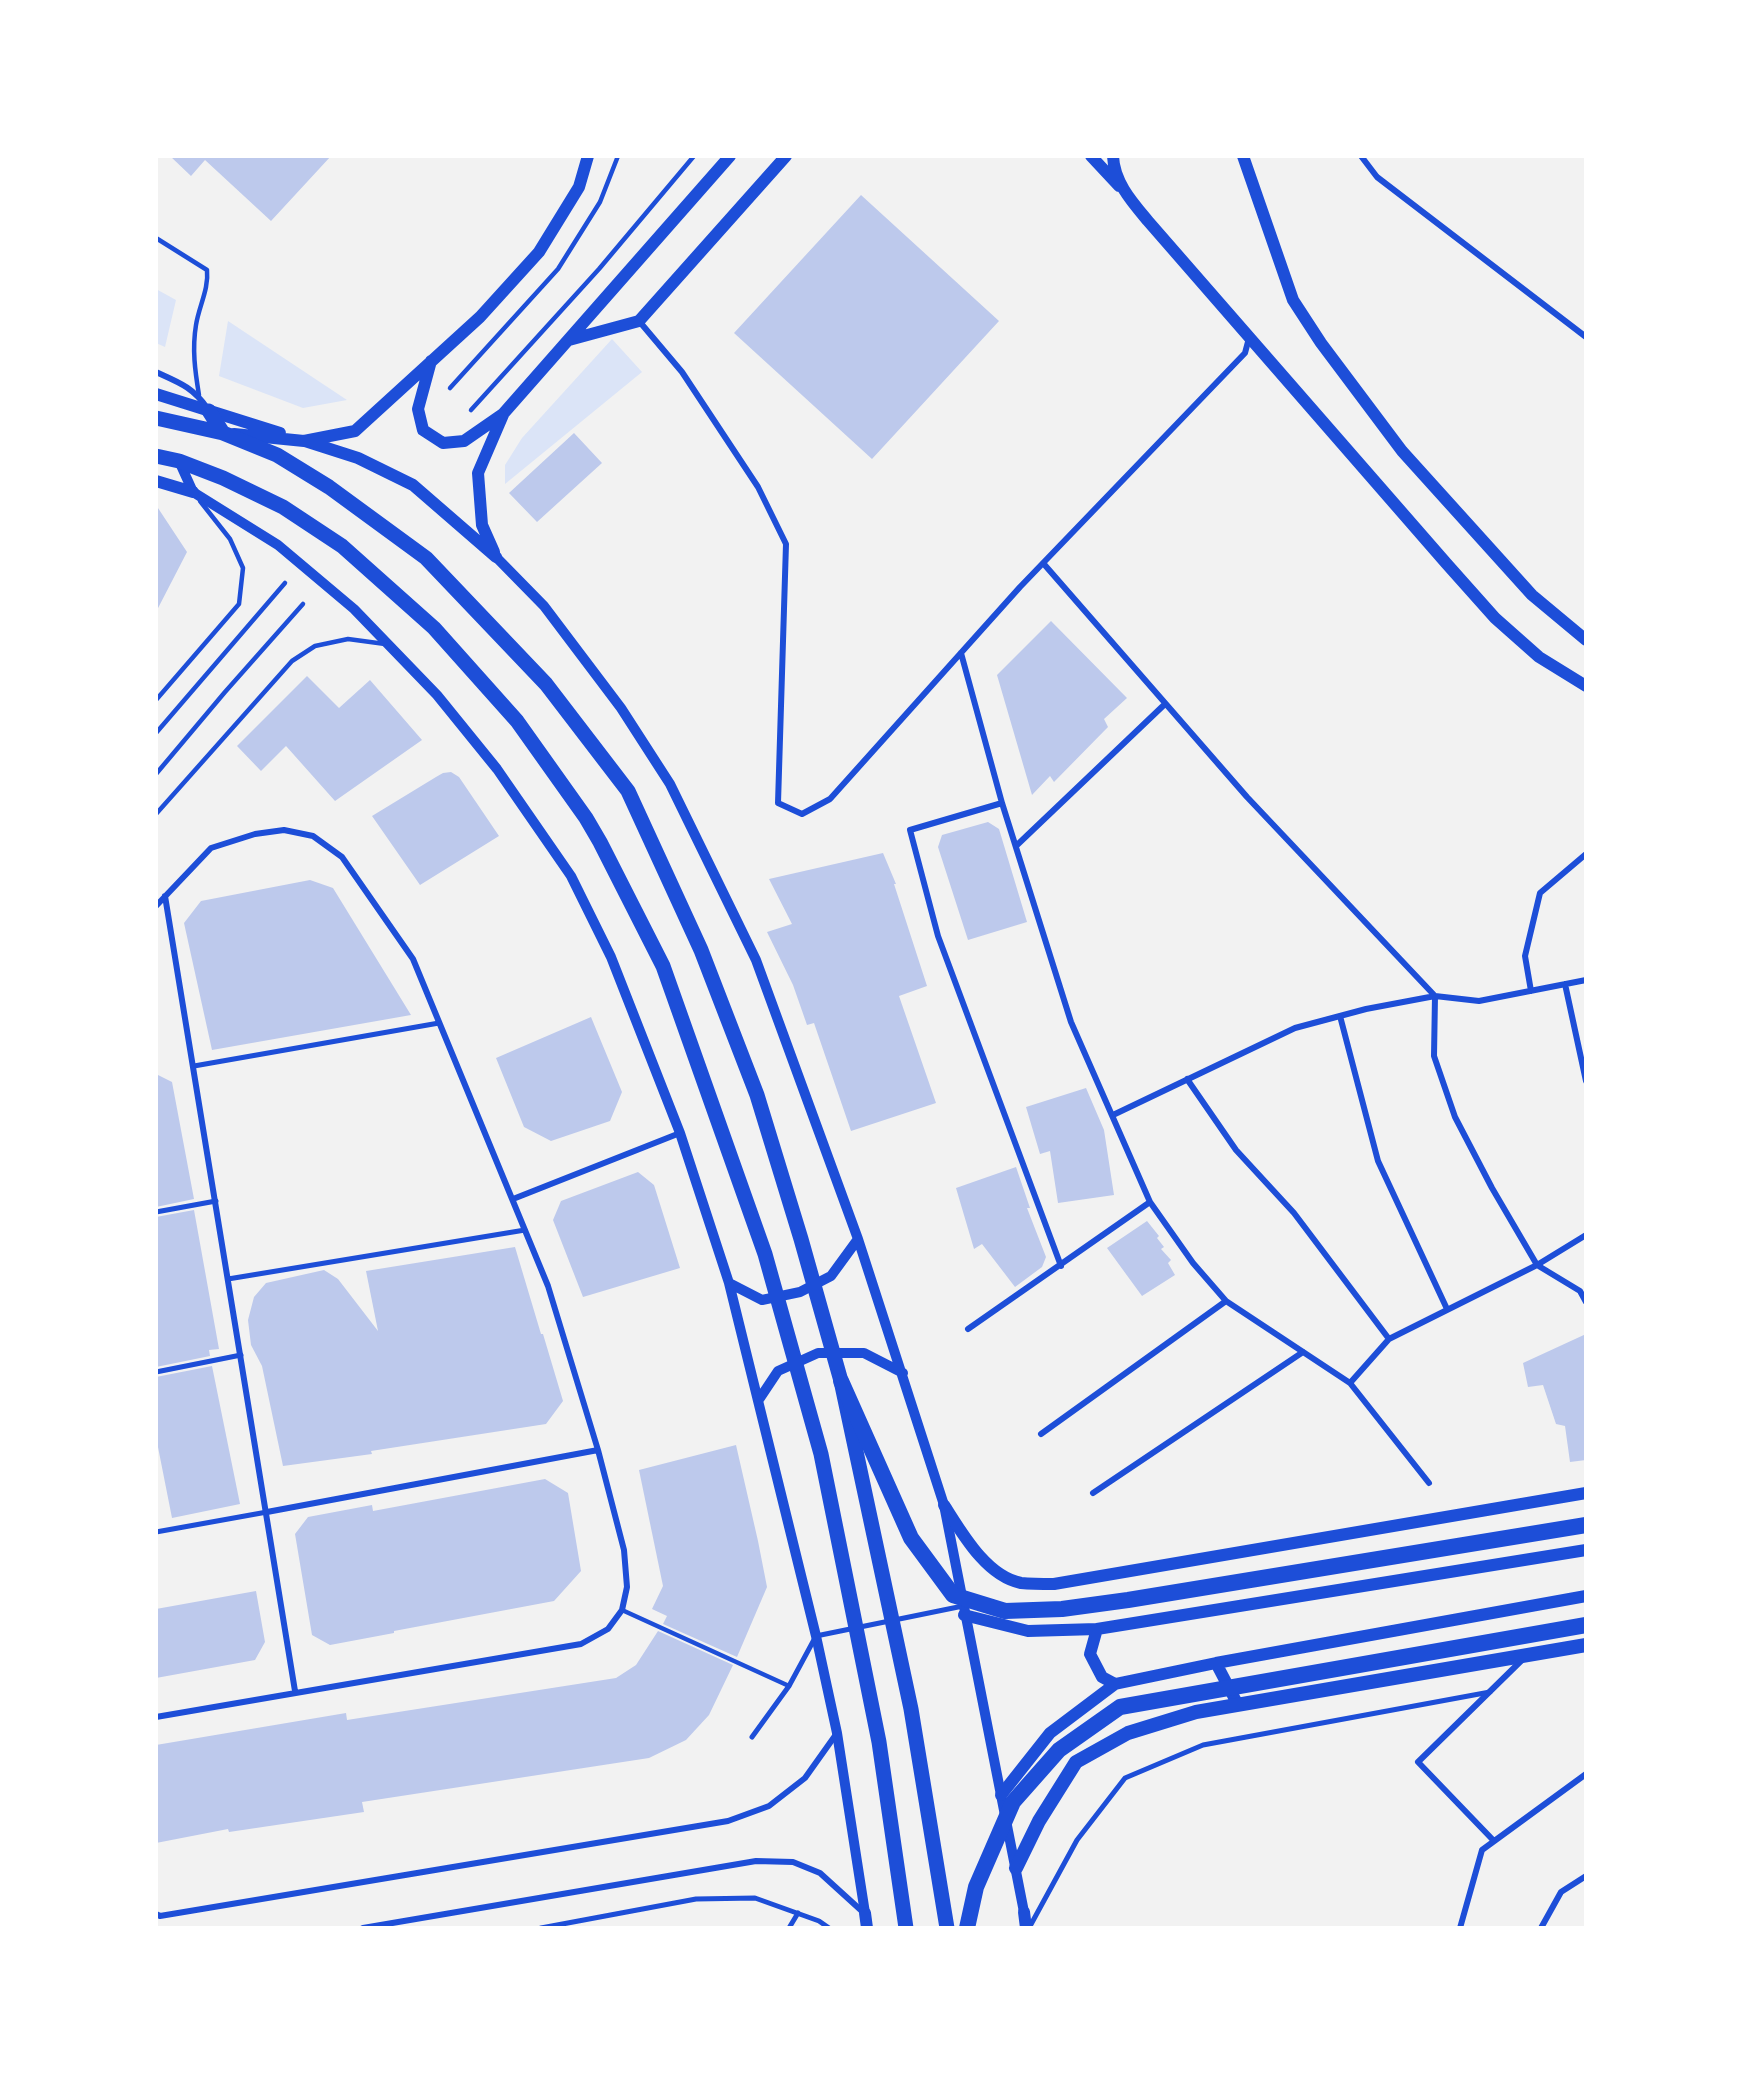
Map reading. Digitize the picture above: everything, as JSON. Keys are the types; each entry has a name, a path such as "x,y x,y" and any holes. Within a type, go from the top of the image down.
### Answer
{"highway":[{"path":"209,411 223,433"},
{"path":"156,418 223,433 277,455 329,487 426,558 546,684 628,791 701,950 757,1095 841,1381 911,1709 947,1928"},
{"path":"156,456 179,461 223,478 283,507 342,546 434,628 517,721 586,818 600,842 663,966 765,1254 821,1454 879,1742 906,1928"},
{"path":"841,1381 911,1538 953,1595 1005,1611 1062,1609 1128,1600 1586,1525"},
{"path":"967,1928 976,1887 1013,1802 1059,1750 1120,1707 1586,1625"}],"main road":[{"path":"223,433 304,441 355,431 480,317 539,252 579,187 588,156"},
{"path":"431,362 418,410 423,430 443,443 464,441 503,414 730,156"},
{"path":"567,341 639,321 786,156"},
{"path":"1091,156 1496,618 1539,657 1586,686"},
{"path":"1113,156 1113,164 1124,192"},
{"path":"1243,156 1293,300 1321,343 1402,451 1532,595 1586,639"},
{"path":"156,394 358,458 413,485 496,557"},
{"path":"496,557 482,525 478,473 503,414"},
{"path":"156,481 193,492"},
{"path":"944,1505 967,1541 992,1569 1019,1582 1054,1584 1586,1493"},
{"path":"963,1610 1028,1631 1097,1629 1586,1550"},
{"path":"1001,1795 1050,1733 1115,1684 1216,1663 1586,1596"},
{"path":"1097,1629 1090,1654 1102,1677 1115,1684"},
{"path":"1016,1868 1039,1821 1076,1762 1128,1733 1196,1712 1586,1645"},
{"path":"1216,1663 1238,1705"},
{"path":"1024,1912 1028,1928"},
{"path":"865,1913 867,1928"}],"street":[{"path":"1361,156 1377,177 1586,337"},
{"path":"639,321 682,372 758,487 786,544 778,803 802,814 830,799 1043,562 1245,353 1249,337"},
{"path":"156,372 183,384 199,395 209,411"},
{"path":"179,461 193,492 278,545 354,609 437,695 497,769 571,876 611,957 680,1133 729,1283 816,1636 837,1733 865,1913"},
{"path":"496,557 544,606 621,708 670,784 756,960 858,1239 944,1505 1024,1912"},
{"path":"1043,562 1247,797 1435,996 1434,1056 1455,1117 1492,1188 1537,1265 1583,1289 1586,1302"},
{"path":"961,653 1002,803 1071,1022 1150,1202 1193,1263 1226,1301 1350,1383 1429,1483"},
{"path":"1016,846 1166,704"},
{"path":"1002,803 910,830 938,936 1061,1266"},
{"path":"156,906 211,848 255,834 284,830 313,836 342,857 412,959 548,1286 598,1450 624,1550 627,1587 622,1610 608,1629 581,1644 296,1691 156,1717"},
{"path":"1531,991 1525,956 1540,893 1586,854"},
{"path":"165,896 296,1691"},
{"path":"1113,1115 1295,1028 1366,1009 1435,996 1479,1001 1586,980"},
{"path":"1565,984 1586,1081"},
{"path":"1340,1016 1378,1161 1447,1309"},
{"path":"194,1066 440,1023"},
{"path":"1187,1079 1236,1150 1294,1213 1389,1339"},
{"path":"513,1199 680,1133"},
{"path":"156,1212 216,1201"},
{"path":"968,1329 1150,1202"},
{"path":"228,1279 525,1230"},
{"path":"1350,1383 1389,1339 1537,1265 1586,1235"},
{"path":"729,1283 762,1300 800,1292 831,1276 858,1239"},
{"path":"1041,1434 1226,1301"},
{"path":"758,1401 778,1371 818,1353 864,1353 903,1373"},
{"path":"1093,1493 1303,1353"},
{"path":"156,1372 241,1355"},
{"path":"156,1532 598,1450"},
{"path":"816,1636 963,1610"},
{"path":"752,1737 789,1686 816,1636"},
{"path":"1494,1841 1418,1762 1527,1655"},
{"path":"1028,1928 1077,1840 1125,1778 1203,1745 1490,1692"},
{"path":"158,1915 728,1821 769,1806 805,1778 837,1733"},
{"path":"1460,1928 1482,1850 1586,1774"},
{"path":"363,1928 756,1861 793,1862 820,1873 865,1913"},
{"path":"1541,1928 1561,1892 1586,1876"},
{"path":"541,1928 696,1899 755,1898 819,1921 829,1928"},
{"path":"789,1928 798,1914"}],"lane":[{"path":"450,388 558,269 600,202 618,156"},
{"path":"471,410 598,269 694,156"},
{"path":"156,238 207,270 208,282 196,323 194,341 194,363 199,395"},
{"path":"156,700 238,604 243,568 230,539 193,492"},
{"path":"156,733 285,583"},
{"path":"156,774 303,604"},
{"path":"156,814 292,661 315,646 348,639 388,644"},
{"path":"622,1610 789,1686"}],"shaded area":[{"path":"156,289 176,300 165,347 156,343"},
{"path":"228,321 347,400 303,408 219,376"},
{"path":"612,339 642,372 505,484 505,465 522,438"}],"building":[{"path":"170,156 331,156 271,221 205,160 191,176"},
{"path":"861,195 999,321 872,459 734,333"},
{"path":"574,433 602,463 537,522 509,493"},
{"path":"156,505 187,552 156,612"},
{"path":"1051,621 1127,698 1104,719 1108,727 1054,782 1050,776 1032,795 997,675"},
{"path":"307,676 339,708 370,680 422,740 335,801 286,746 261,771 237,746"},
{"path":"451,772 459,777 499,836 420,885 372,816 443,773"},
{"path":"988,822 999,829 1027,922 968,940 938,847 942,835"},
{"path":"883,853 896,884 894,884 927,986 899,996 936,1103 851,1131 814,1023 807,1025 793,985 767,932 792,924 769,879"},
{"path":"310,880 333,888 411,1015 212,1050 184,923 201,901"},
{"path":"591,1017 622,1092 610,1121 551,1141 524,1127 496,1058"},
{"path":"156,1074 172,1082 194,1199 156,1207"},
{"path":"1086,1088 1104,1130 1114,1195 1058,1203 1050,1151 1040,1154 1026,1107"},
{"path":"1016,1167 1030,1208 1027,1208 1046,1257 1042,1267 1015,1287 982,1244 974,1249 956,1188"},
{"path":"638,1172 654,1185 680,1268 583,1297 553,1220 561,1201"},
{"path":"194,1210 219,1349 209,1350 210,1356 156,1367 156,1217"},
{"path":"1147,1221 1159,1236 1157,1238 1164,1247 1161,1249 1171,1260 1168,1263 1175,1275 1142,1296 1107,1248"},
{"path":"515,1247 563,1401 546,1424 371,1451 372,1454 283,1466 262,1366 251,1345 248,1320 254,1297 266,1283 324,1270 338,1279 378,1331 366,1271"},
{"path":"1586,1334 1586,1460 1570,1462 1565,1426 1556,1424 1543,1385 1528,1387 1523,1363"},
{"path":"212,1366 240,1504 172,1518 156,1437 156,1377"},
{"path":"736,1445 767,1587 737,1657 663,1624 667,1616 652,1609 663,1586 639,1470"},
{"path":"545,1479 568,1493 581,1571 554,1601 330,1645 312,1635 295,1534 308,1517 372,1505 373,1511"},
{"path":"256,1591 265,1642 255,1660 156,1678 156,1609"},
{"path":"658,1631 733,1665 709,1715 686,1740 649,1758 362,1802 364,1812 229,1832 228,1829 156,1843 156,1745 346,1713 347,1720 616,1678 636,1665"}]}
